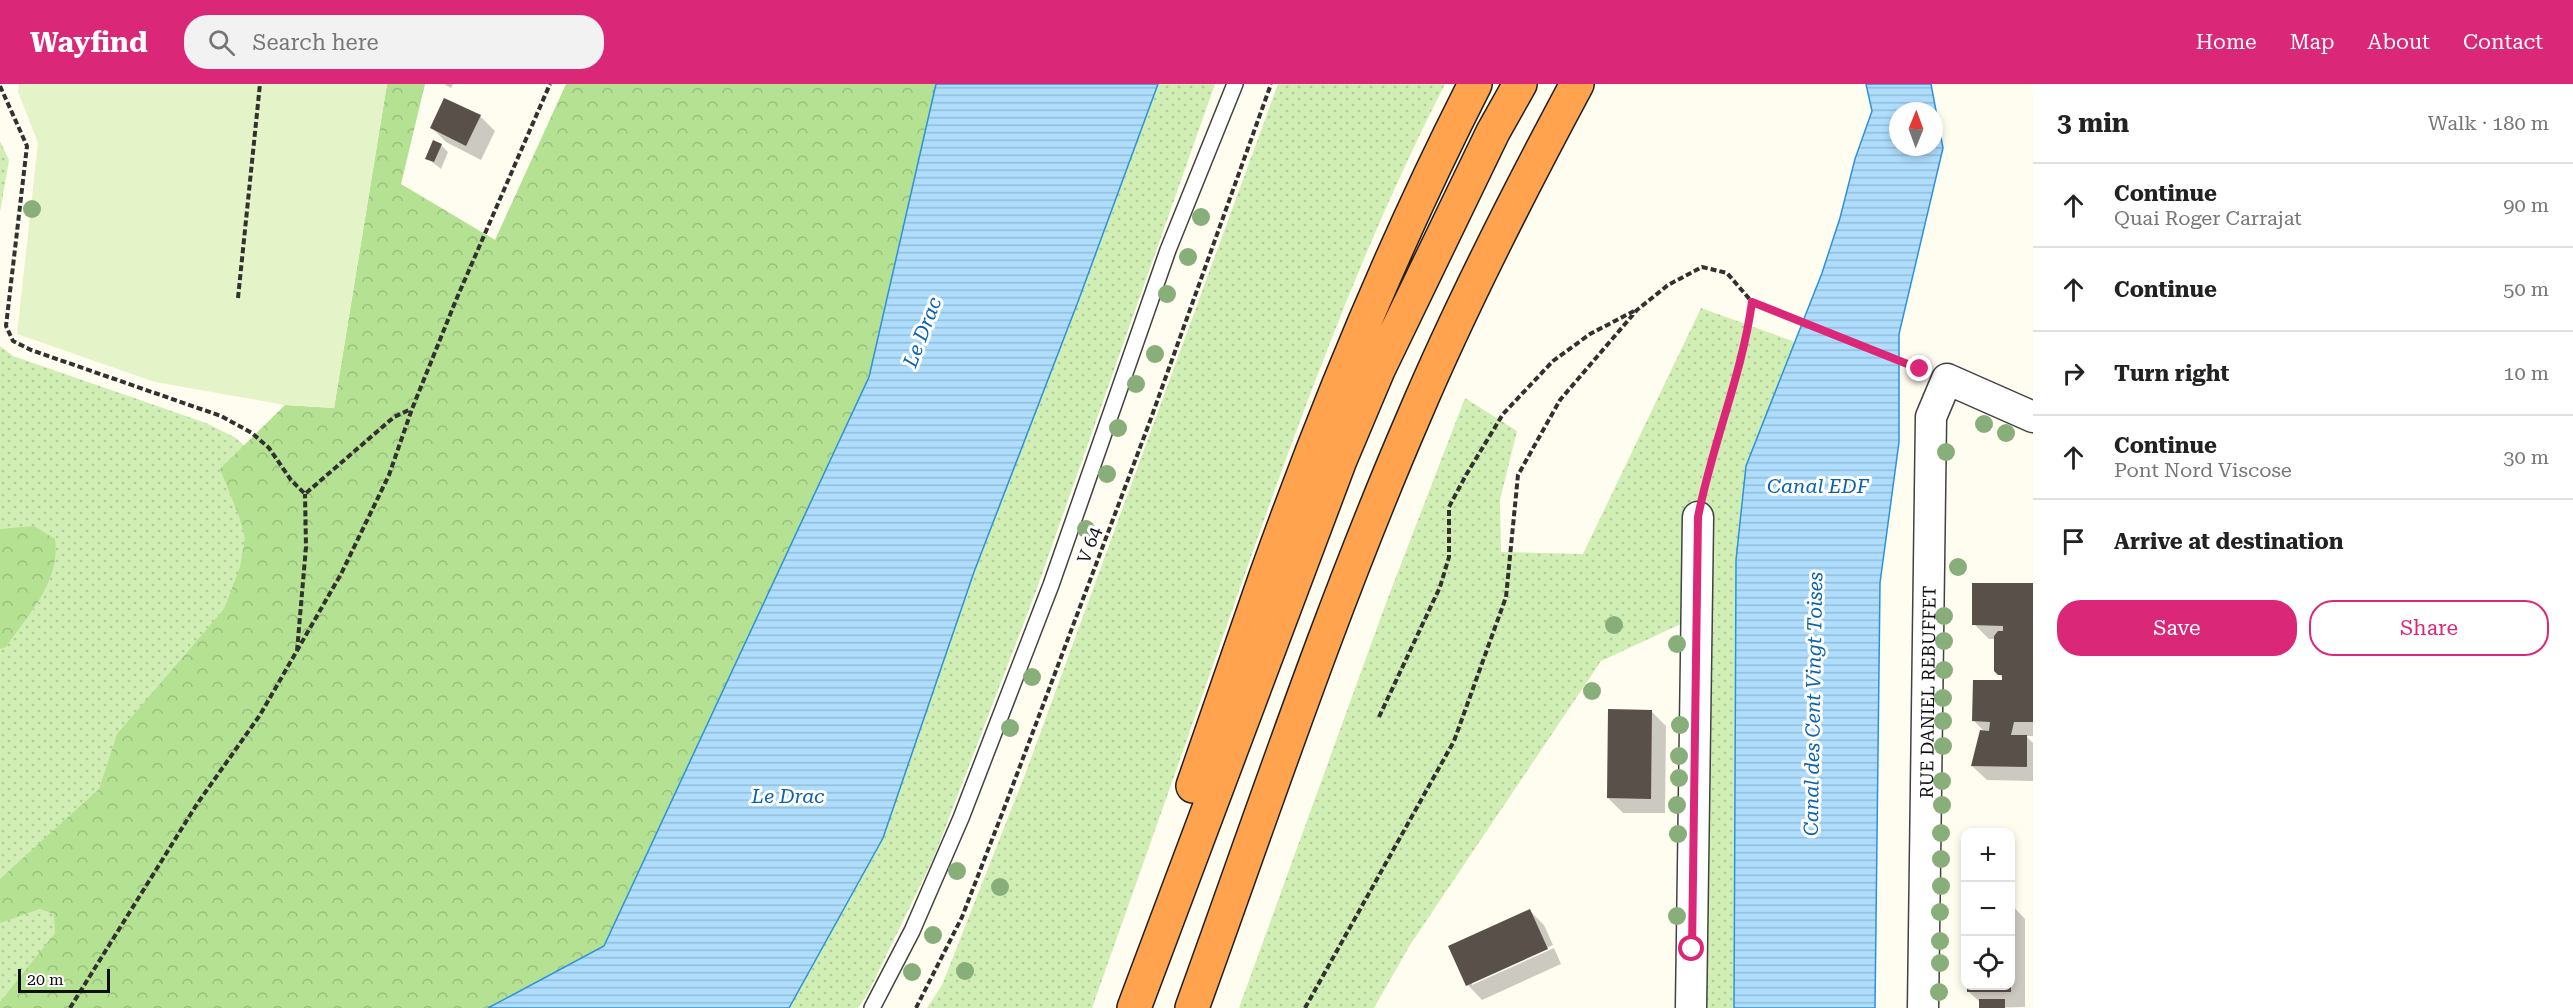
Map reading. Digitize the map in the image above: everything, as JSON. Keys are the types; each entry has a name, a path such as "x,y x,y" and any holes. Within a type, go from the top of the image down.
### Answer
{"highway":[{"path":"1117,1008 1116,993 1197,775 1267,574 1339,384 1393,254 1475,84"},
{"path":"1134,1008 1340,460 1378,370 1493,132 1520,84"},
{"path":"1192,1008 1305,693 1415,413 1491,251 1577,84"}],"street":[{"path":"1933,374 2033,417"},
{"name":"RUE DANIEL REBUFFET","path":"1923,1008 1933,374"},
{"path":"1691,1008 1698,517"}],"lane":[{"path":"872,1008 912,931 961,818 1051,585 1168,250 1235,84"}],"path":[{"path":"238,298 260,84"},
{"path":"70,1008 197,804 260,715 341,574 384,485 412,409 550,84"},
{"name":"V 64","path":"916,1008 962,917 1005,806 1150,421 1271,84"},
{"path":"0,86 27,146 6,326 13,340 31,350 221,416 252,433 269,448 291,480 305,494 306,547 297,652"},
{"path":"1305,1008 1454,741 1506,597 1518,475 1560,400 1637,310 1668,285 1702,267 1727,273 1752,302 1785,313 1933,374"},
{"path":"1698,517 1704,487 1748,332 1752,302"},
{"path":"1379,717 1440,587 1449,557 1449,507 1503,414 1553,361 1590,334 1637,310"},
{"path":"305,494 394,417 412,409"}],"green space":[{"path":"19,84 387,84 334,408 285,405 155,382 17,334 38,143 18,92"},
{"path":"387,84 425,84 401,184 495,240 566,84 936,84 869,377 604,946 488,1008 0,1008 0,1002 55,933 54,914 40,909 0,923 0,879 99,789 117,734 224,609 240,567 245,538 239,516 220,469 285,405 334,408"},
{"path":"1158,84 1215,84 1036,591 934,857 868,993 858,1008 789,1008 883,838 974,572 1079,299"},
{"path":"1278,84 1445,84 1383,215 1302,415 1092,1008 927,1008 942,985 1026,772"},
{"path":"0,141 9,160 0,212"},
{"path":"1701,308 1795,342 1746,466 1736,560 1734,1008 1701,1008 1696,617 1601,661 1410,945 1374,1008 1239,1008 1386,603 1465,398 1517,431 1500,500 1501,552 1583,554"},
{"path":"0,346 13,356 206,423 236,438 269,468 207,750 0,1008"},
{"path":"34,526 55,539 56,554 53,569 33,610 6,647 0,649 0,529"}],"water":[{"name":"Le Drac","path":"936,84 1158,84 1079,299 974,572 883,838 789,1008 488,1008 604,946 869,377"},
{"name":"Canal EDF","path":"1866,84 1931,84 1934,102 1889,102 1889,156 1941,156 1899,334 1899,442 1880,583 1875,1008 1734,1008 1736,560 1746,466 1822,273 1840,218 1855,159 1872,111"}],"building":[{"path":"444,98 481,115 466,146 430,128"},
{"path":"433,140 442,144 434,162 425,159"},
{"path":"1972,583 2033,583 2033,722 2014,722 2011,735 2027,735 2027,767 1971,766 1980,730 1989,731 1990,722 1972,721 1973,680 2002,680 2002,675 1994,671 1994,636 1998,631 2003,631 2003,626 1972,625"},
{"path":"1608,709 1652,710 1651,799 1607,798"},
{"path":"1530,909 1548,949 1466,986 1448,946"},
{"path":"1967,990 2011,990 2011,992 1967,992"},
{"path":"1979,999 2005,999 2005,1008 1979,1008"}],"route":[{"path":"1692,949 1698,517 1704,487 1748,332 1752,302 1785,313 1920,369"}],"water label":[{"name":"Canal des Cent Vingt Toises","path":"1813,704"}]}
